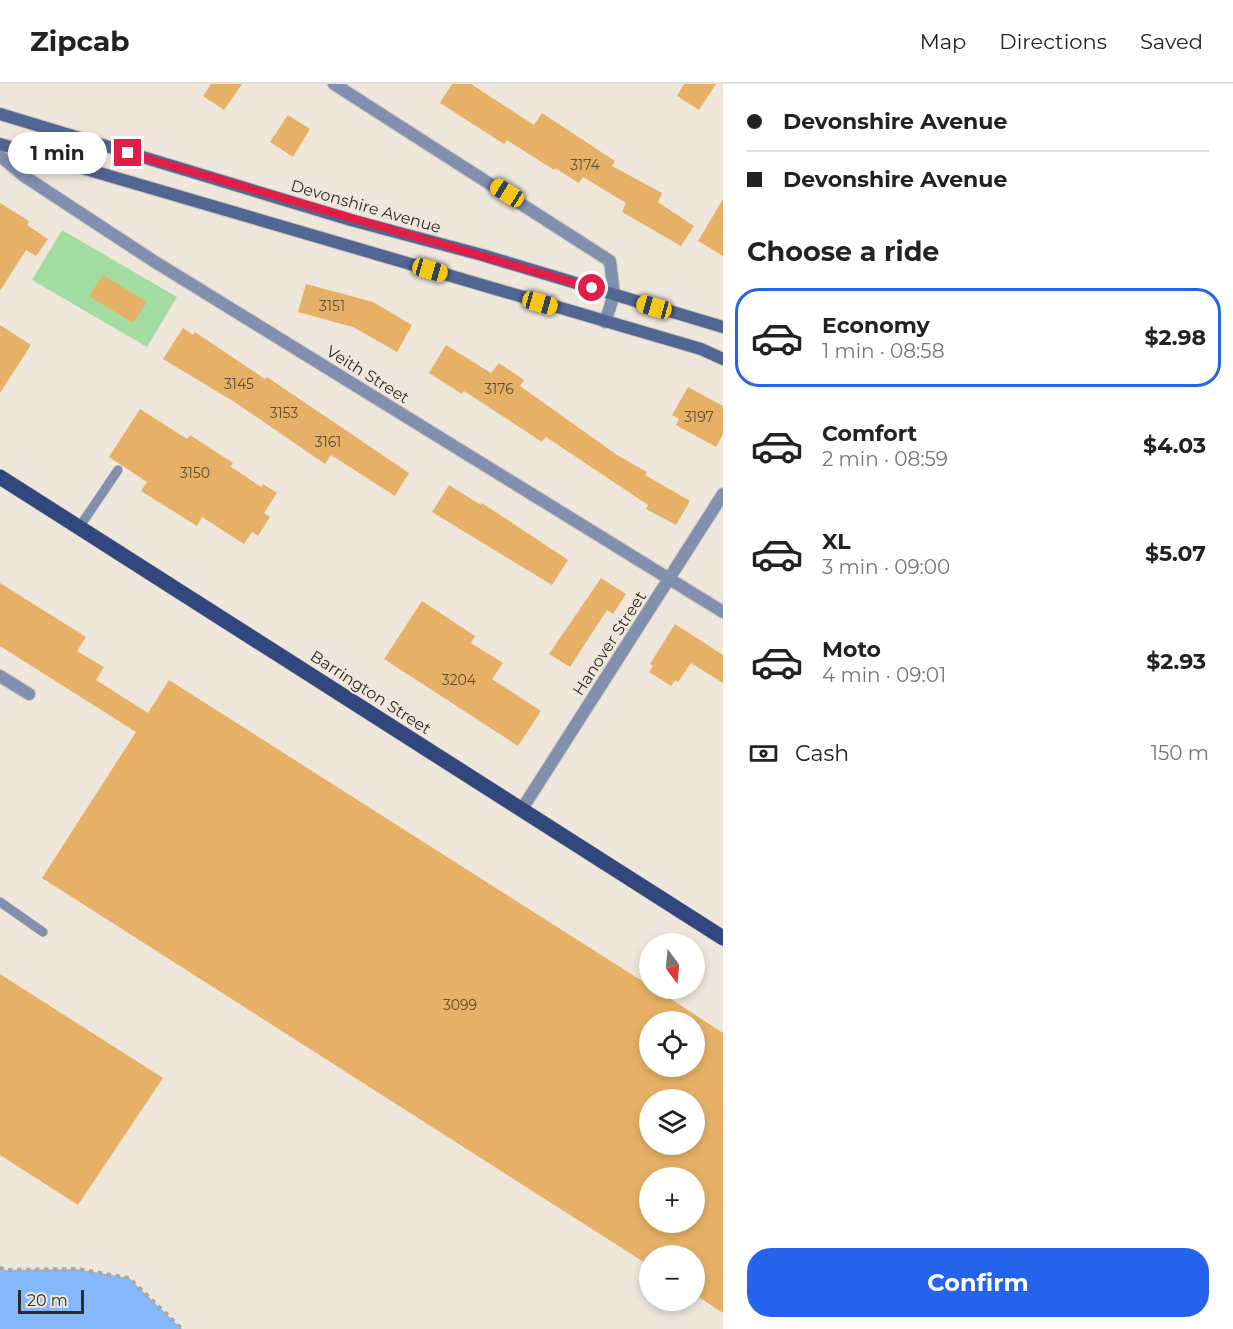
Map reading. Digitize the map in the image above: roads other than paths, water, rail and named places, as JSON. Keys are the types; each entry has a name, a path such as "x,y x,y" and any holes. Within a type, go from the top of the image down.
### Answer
{"main road":[{"name":"Barrington Street","path":"0,477 723,938"}],"street":[{"path":"334,84 610,261 614,295 605,322"},
{"name":"Devonshire Avenue","path":"0,114 351,220 482,255 723,327"},
{"path":"0,144 701,349 723,358"},
{"name":"Veith Street","path":"0,156 24,176 152,261 723,612"},
{"name":"Hanover Street","path":"522,809 723,494"},
{"path":"0,676 29,694"}],"lane":[{"path":"80,526 117,470"},
{"path":"0,902 43,932"}],"water":[{"path":"0,1267 4,1270 77,1269 129,1278 182,1329 0,1329"}]}
